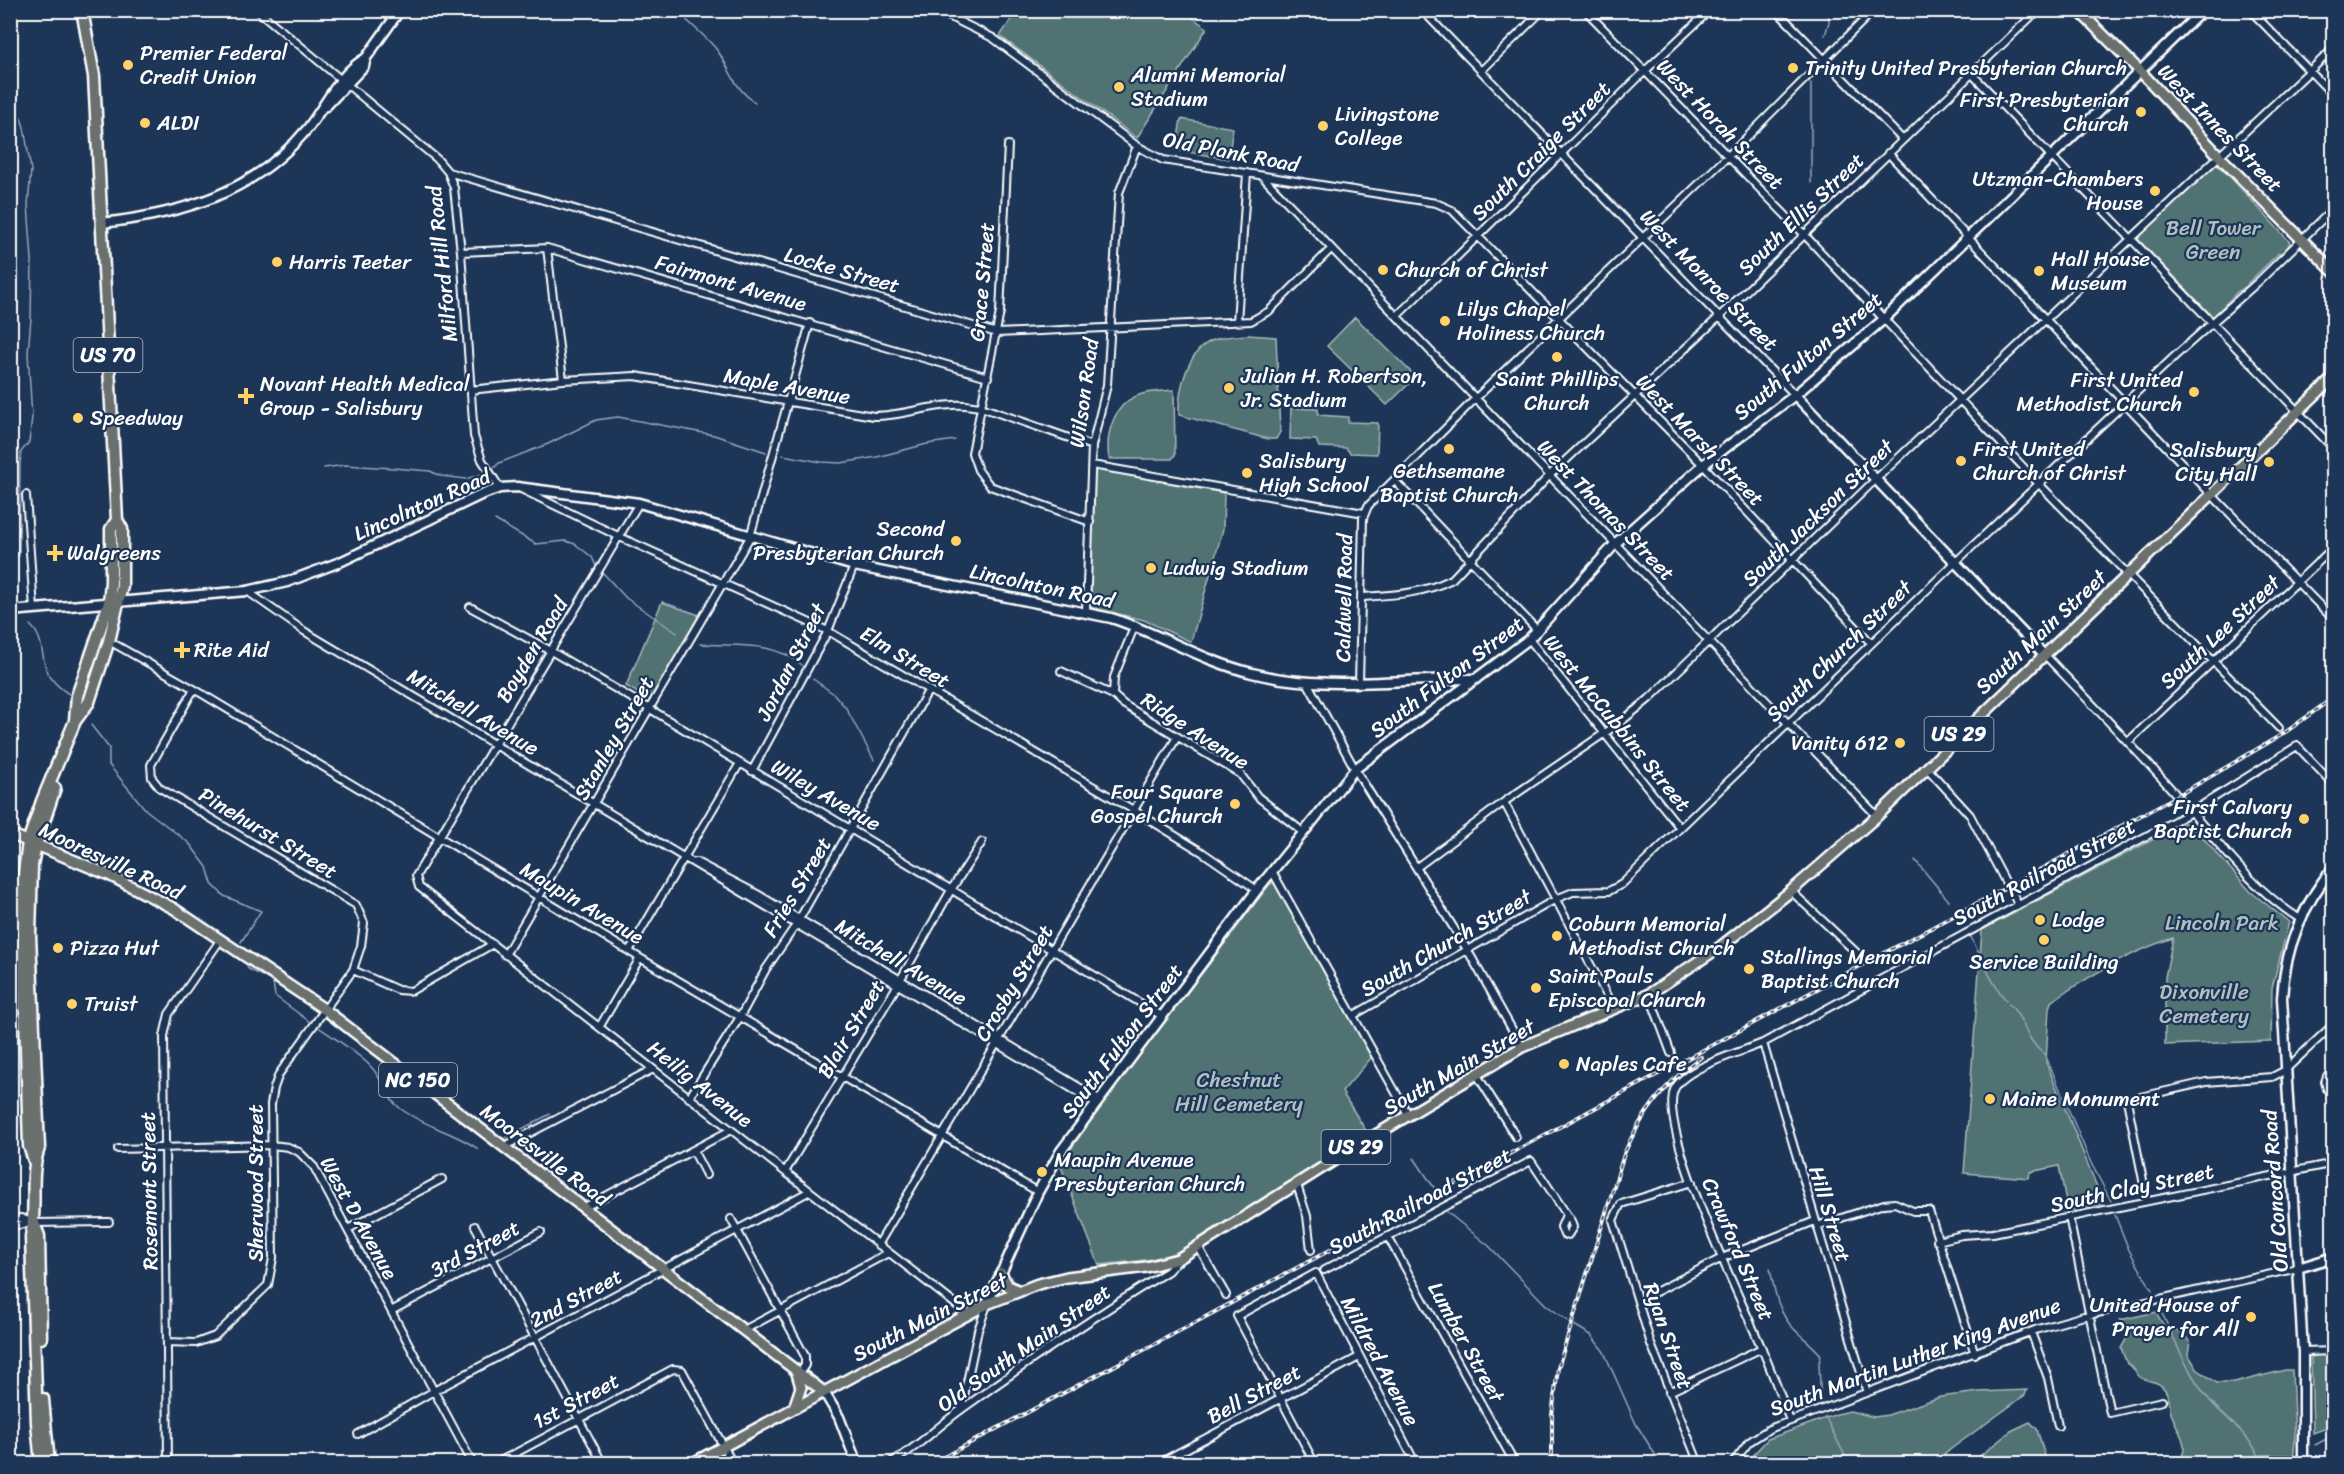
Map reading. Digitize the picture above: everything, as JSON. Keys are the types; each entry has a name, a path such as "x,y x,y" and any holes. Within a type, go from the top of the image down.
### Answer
{"highway":[{"name":"US 70","path":"41,1464 37,1423 31,1237 34,1223 34,1161 29,1146 22,919 23,880 42,801 75,721 89,702 109,641 114,602 111,582 111,529 117,520 94,75 82,10"},
{"name":"US 70","path":"75,721 77,696 114,602"},
{"name":"US 70","path":"34,1223 39,1236 43,1391 48,1416 51,1464"}],"main road":[{"name":"West Innes Street","path":"2078,10 2334,272"},
{"name":"South Main Street","path":"691,1464 987,1304 1038,1284 1067,1277 1146,1267 1178,1259 1522,1047 1649,993 1720,947 1791,891 1877,816 1926,766 2334,377"},
{"name":"Mooresville Road","path":"10,834 124,882 173,908 324,1009 824,1392"},
{"path":"1001,1273 1008,1286 1020,1292"},
{"path":"794,1408 801,1387 798,1372"}],"street":[{"name":"Milford Hill Road","path":"257,10 437,159 448,172 454,188 461,252 474,436 482,460 500,488"},
{"path":"102,223 173,212 238,186 286,152 323,108 327,99 345,83 358,62 366,58 400,10"},
{"name":"Old Plank Road","path":"936,10 993,38 1137,146 1163,160 1436,203 1452,210 1479,235"},
{"name":"West Monroe Street","path":"1422,10 2043,654"},
{"path":"1481,71 1543,10"},
{"name":"West Horah Street","path":"1585,10 1803,234 2039,484 2214,660 2278,728"},
{"path":"1776,10 1902,140"},
{"path":"1092,465 1364,513 1475,399 1728,156 1874,10"},
{"name":"South Ellis Street","path":"1360,597 1418,592 1436,588 1452,579 1550,475 1719,317 2038,10"},
{"name":"South Fulton Street","path":"987,1304 1038,1192 1061,1151 1272,871 1355,769 1529,639 1616,543 1703,465 1795,395 1884,319 2203,10"},
{"path":"2250,10 2334,96"},
{"name":"South Craige Street","path":"1397,316 1706,12"},
{"name":"South Jackson Street","path":"1417,867 1504,802 1604,731 1618,724 1649,699 1959,400 2334,48"},
{"path":"1971,73 2334,450"},
{"name":"Grace Street","path":"1008,145 997,333 972,453 978,470 990,486 1090,522"},
{"name":"Wilson Road","path":"1086,611 1092,446 1107,385 1119,193 1137,146"},
{"path":"1888,153 2211,494 2334,620"},
{"name":"Locke Street","path":"448,172 997,333 1251,321 1263,315 1331,249"},
{"path":"1237,322 1247,173"},
{"name":"West Thomas Street","path":"1261,176 1877,816"},
{"name":"South Church Street","path":"1354,1015 1556,899 1573,892 1609,891 1622,884 1956,562 2334,208"},
{"name":"West Marsh Street","path":"1479,235 1703,465 1871,643"},
{"path":"547,248 563,380"},
{"name":"Fairmont Avenue","path":"461,252 547,248 810,323 988,377"},
{"name":"Stanley Street","path":"505,955 750,537 810,323"},
{"name":"Maple Avenue","path":"470,390 563,380 635,376 874,416 893,416 952,405 981,407 1092,446"},
{"name":"West McCubbins Street","path":"1395,481 1538,630"},
{"name":"Lincolnton Road","path":"10,611 247,591 287,582 338,563 500,488 517,487 639,503 855,566 1086,611 1135,625 1190,652 1253,674 1306,682 1359,683 1477,678"},
{"name":"Elm Street","path":"517,487 620,537 828,631 1135,811 1202,852 1257,891"},
{"path":"26,495 34,609"},
{"name":"Boyden Road","path":"416,876 496,744 549,650 639,503"},
{"name":"Caldwell Road","path":"1359,683 1364,513"},
{"name":"South Lee Street","path":"2129,741 2334,546"},
{"name":"Jordan Street","path":"752,771 828,631 855,566"},
{"name":"Mitchell Avenue","path":"247,591 304,630 684,858 798,922 1098,1101"},
{"name":"Wiley Avenue","path":"470,607 549,650 852,829 1162,1016"},
{"path":"1113,695 1114,677 1135,625"},
{"name":"West McCubbins Street","path":"1529,639 1680,828"},
{"name":"Maupin Avenue","path":"109,641 194,689 640,958 1038,1192"},
{"path":"2043,654 2129,741 2253,882 2280,906 2300,919"},
{"name":"Ridge Avenue","path":"1061,671 1113,695 1177,737 1240,774 1258,797 1303,832"},
{"path":"1306,682 1355,769 1468,951 1522,1047"},
{"name":"Pinehurst Street","path":"194,689 151,765 152,778 160,788 356,905 364,923 361,946 353,970 324,1009"},
{"name":"Fries Street","path":"689,1098 740,1017 766,969 798,922 928,691"},
{"name":"Crosby Street","path":"878,1245 1177,737"},
{"name":"South Railroad Street","path":"1676,1087 1682,1079 1694,1072 1763,1043 2191,812 2297,746 2334,785"},
{"path":"630,951 740,763"},
{"path":"1926,766 1970,814 2006,882"},
{"path":"1504,802 1614,1009"},
{"name":"Blair Street","path":"785,1172 899,982 951,890 982,842"},
{"name":"Old Concord Road","path":"2303,1464 2303,1352 2284,1071 2282,986 2287,959 2300,919 2334,867"},
{"path":"1272,871 1409,1116"},
{"name":"Heilig Avenue","path":"416,876 419,887 968,1314"},
{"path":"1791,891 1859,955"},
{"path":"2013,894 2018,905"},
{"name":"Rosemont Street","path":"168,1460 165,1025 177,1000 221,939"},
{"path":"353,970 398,990 411,991 493,944"},
{"path":"600,1026 640,958"},
{"path":"1649,993 1671,1053"},
{"name":"Sherwood Street","path":"167,1342 196,1343 214,1336 268,1285 273,1258 271,1104 274,1088 279,1074 324,1009"},
{"path":"2147,1200 2127,1100 2206,1082 2272,1077 2284,1071 2333,1025"},
{"name":"Hill Street","path":"1763,1043 1867,1393"},
{"path":"505,1146 653,1069"},
{"path":"2334,1073 2327,1076 2325,1082 2327,1089 2334,1091"},
{"path":"1477,1075 1516,1137"},
{"name":"Crawford Street","path":"1676,1087 1671,1099 1671,1110 1707,1227 1762,1348 1790,1421"},
{"path":"585,1207 731,1130"},
{"name":"West D Avenue","path":"118,1149 272,1145 288,1147 306,1157 314,1167 348,1229 473,1464"},
{"path":"693,1149 706,1174"},
{"name":"South Railroad Street","path":"1324,1270 1531,1161 1567,1216"},
{"name":"South Clay Street","path":"1937,1240 1962,1235 1993,1233 2334,1163"},
{"path":"348,1229 442,1179"},
{"name":"Ryan Street","path":"1692,1182 1621,1204 1613,1216 1614,1227 1669,1392 1699,1464"},
{"path":"1297,1185 1307,1216 1311,1250"},
{"name":"2nd Street","path":"358,1434 434,1391 810,1191"},
{"path":"1638,1301 1722,1258 1816,1224 1884,1204 1895,1203 1913,1211 1929,1211 1975,1354"},
{"path":"2069,1217 2110,1413 2162,1401"},
{"path":"10,1218 21,1218 34,1223"},
{"path":"731,1219 805,1356 805,1365 798,1372"},
{"path":"10,1226 34,1223 109,1222"},
{"path":"475,1226 603,1464"},
{"name":"3rd Street","path":"391,1311 542,1232"},
{"name":"Lumber Street","path":"1388,1237 1515,1464"},
{"path":"1199,1248 1226,1295"},
{"path":"744,1330 888,1253"},
{"name":"South Martin Luther King Avenue","path":"1732,1464 1755,1437 1768,1429 2031,1332 2090,1315 2298,1268 2334,1257"},
{"name":"Old South Main Street","path":"888,1464 906,1453 961,1410 1168,1271 1178,1259"},
{"name":"South Railroad Street","path":"1280,1399 1236,1316 1316,1274"},
{"name":"Mildred Avenue","path":"1316,1274 1415,1461"},
{"path":"961,1410 978,1330 987,1304"},
{"path":"2031,1332 2048,1378 2058,1426"},
{"path":"1669,1392 1762,1348"},
{"path":"2303,1352 2334,1351"},
{"name":"Bell Street","path":"1164,1462 1359,1358"},
{"name":"1st Street","path":"495,1464 673,1369 682,1370 723,1446"},
{"name":"Mooresville Road","path":"824,1392 839,1418 857,1464"},
{"path":"1280,1399 1315,1464"},
{"path":"723,1446 733,1464"},
{"path":"1406,1464 1415,1461"}],"green space":[{"name":"Alumni Memorial Stadium","path":"1017,11 1183,11 1207,28 1137,138 1000,36"},
{"path":"1181,119 1233,128 1228,159 1176,150"},
{"name":"Bell Tower Green","path":"2214,162 2290,242 2284,253 2279,253 2248,283 2251,284 2237,292 2213,317 2136,237"},
{"path":"1355,317 1416,377 1387,405 1327,346"},
{"name":"Julian H. Robertson, Jr. Stadium","path":"1248,335 1276,337 1280,432 1276,439 1268,439 1179,415 1182,384 1196,354 1203,346 1215,339"},
{"path":"1174,390 1175,455 1172,459 1109,459 1110,429 1118,411 1124,404 1142,394"},
{"path":"1291,408 1318,409 1318,415 1348,417 1348,422 1378,423 1377,454 1350,453 1346,448 1319,447 1316,440 1290,439"},
{"name":"Ludwig Stadium","path":"1094,469 1224,493 1223,529 1191,642 1144,620 1089,607"},
{"path":"662,602 699,615 650,700 626,686"},
{"path":"2184,823 2191,824 2251,892 2289,922 2272,988 2271,1041 2165,1045 2165,977 2173,938 2157,943 2112,964 2083,981 2051,1002 2049,1008 2046,1062 2104,1204 2068,1211 2059,1166 2030,1172 2029,1178 1964,1173 1982,930"},
{"name":"Chestnut Hill Cemetery","path":"1274,883 1372,1057 1342,1092 1368,1134 1178,1252 1155,1259 1099,1265 1060,1164 1104,1102 1270,884"},
{"path":"2156,1312 2165,1328 2180,1332 2190,1341 2188,1354 2197,1369 2217,1383 2234,1383 2292,1370 2295,1440 2293,1463 2174,1463 2184,1452 2184,1446 2171,1413 2168,1395 2160,1385 2143,1379 2127,1364 2121,1348 2128,1336 2118,1328 2120,1320"},
{"path":"2333,1352 2333,1426 2313,1433 2311,1357"},
{"path":"2027,1390 2025,1395 1935,1463 1745,1463 1768,1439 1837,1414 1850,1411 1874,1417 1888,1415 1940,1397 1979,1392"},
{"path":"2030,1422 2037,1429 2047,1463 1971,1463 2011,1431"}],"waterway":[{"path":"677,10 717,50 741,90 755,103"},
{"path":"1825,35 1829,22 1828,10"},
{"path":"1811,83 1811,183"},
{"path":"10,87 24,127 31,170 28,205 32,260 28,353 32,417 29,442 21,452 19,556"},
{"path":"494,468 499,463 548,444 596,420 618,417 714,435 766,452"},
{"path":"783,455 841,463 955,440"},
{"path":"324,468 345,465 393,468 430,471 441,476 466,479 485,473"},
{"path":"495,520 536,544 566,541 575,544 592,557 596,566"},
{"path":"603,573 626,598 677,633"},
{"path":"30,625 40,641 50,676 69,694"},
{"path":"700,644 766,648 790,657 802,665"},
{"path":"813,679 834,694 846,708 874,760"},
{"path":"91,725 109,748 109,765 146,810 189,843 207,867 212,884 224,896 261,911 241,942"},
{"path":"1915,860 1949,901"},
{"path":"1971,937 1991,978 2006,1000"},
{"path":"247,968 273,982 275,996 310,1022"},
{"path":"2009,1004 2019,1016 2034,1044 2045,1054 2091,1163 2111,1201"},
{"path":"318,1027 347,1046 368,1064 377,1074 391,1099 401,1109 478,1149"},
{"path":"505,1138 550,1114"},
{"path":"1414,1158 1435,1189"},
{"path":"1447,1212 1489,1246 1546,1305 1568,1321"},
{"path":"2115,1215 2129,1250 2152,1290"},
{"path":"1770,1268 1784,1316 1821,1355 1819,1363 1821,1407"},
{"path":"2161,1311 2193,1377 2213,1404 2248,1439 2259,1456"},
{"path":"1574,1325 1591,1335 1604,1352 1636,1424 1661,1464"},
{"path":"1825,1416 1849,1464"},
{"path":"2315,1445 2334,1435"},
{"path":"2237,1464 2262,1455 2290,1455"}],"railway":[{"path":"931,1464 2177,796 2283,734 2334,697"},
{"path":"1552,1464 1552,1415 1558,1368 1624,1154 1638,1125 1656,1100 1677,1077 1701,1057"}],"place":[{"name":"Premier Federal Credit Union","path":"128,65"},
{"name":"Trinity United Presbyterian Church","path":"1793,68"},
{"name":"Alumni Memorial Stadium","path":"1119,87"},
{"name":"First Presbyterian Church","path":"2141,112"},
{"name":"ALDI","path":"145,123"},
{"name":"Livingstone College","path":"1323,126"},
{"name":"Utzman-Chambers House","path":"2155,191"},
{"name":"Harris Teeter","path":"277,262"},
{"name":"Church of Christ","path":"1383,270"},
{"name":"Hall House Museum","path":"2039,271"},
{"name":"Lilys Chapel Holiness Church","path":"1445,321"},
{"name":"Saint Phillips Church","path":"1557,357"},
{"name":"Julian H. Robertson, Jr. Stadium","path":"1229,388"},
{"name":"First United Methodist Church","path":"2194,392"},
{"name":"Novant Health Medical Group - Salisbury","path":"246,396"},
{"name":"Speedway","path":"78,418"},
{"name":"Gethsemane Baptist Church","path":"1449,449"},
{"name":"First United Church of Christ","path":"1961,461"},
{"name":"Salisbury City Hall","path":"2269,462"},
{"name":"Salisbury High School","path":"1247,473"},
{"name":"Second Presbyterian Church","path":"956,541"},
{"name":"Walgreens","path":"55,553"},
{"name":"Ludwig Stadium","path":"1151,568"},
{"name":"Rite Aid","path":"182,650"},
{"name":"Vanity 612","path":"1900,743"},
{"name":"Four Square Gospel Church","path":"1235,804"},
{"name":"First Calvary Baptist Church","path":"2304,819"},
{"name":"Lodge","path":"2040,920"},
{"name":"Coburn Memorial Methodist Church","path":"1557,936"},
{"name":"Service Building","path":"2044,940"},
{"name":"Pizza Hut","path":"58,948"},
{"name":"Stallings Memorial Baptist Church","path":"1749,969"},
{"name":"Saint Pauls Episcopal Church","path":"1536,988"},
{"name":"Truist","path":"72,1004"},
{"name":"Naples Cafe","path":"1564,1064"},
{"name":"Maine Monument","path":"1990,1099"},
{"name":"Maupin Avenue Presbyterian Church","path":"1042,1172"},
{"name":"United House of Prayer for All","path":"2251,1317"}],"park label":[{"name":"Lincoln Park","path":"2222,923"},
{"name":"Dixonville Cemetery","path":"2204,1004"}]}
